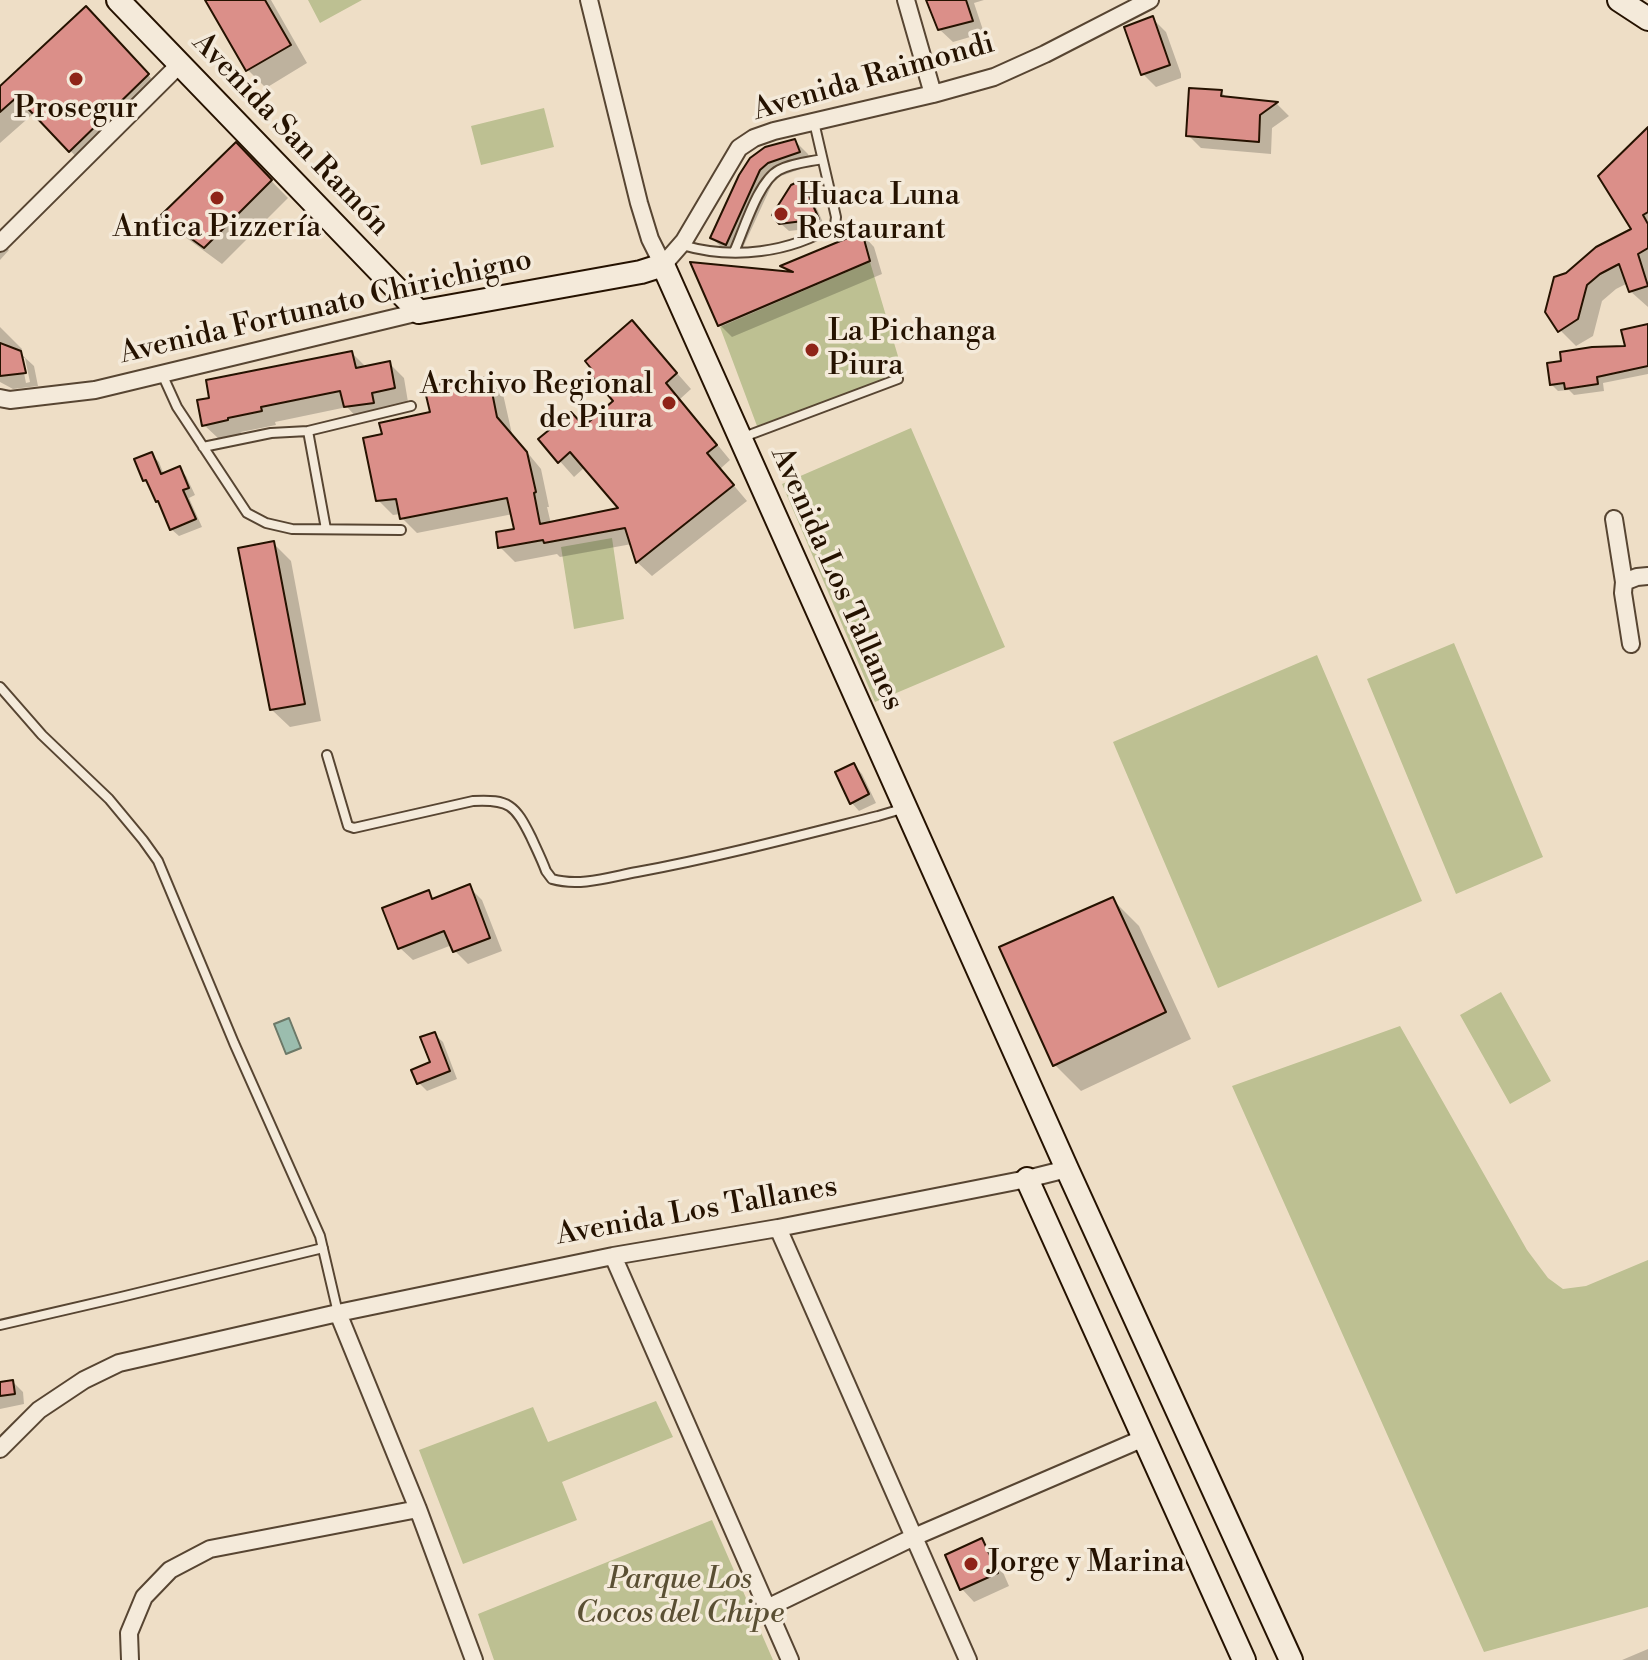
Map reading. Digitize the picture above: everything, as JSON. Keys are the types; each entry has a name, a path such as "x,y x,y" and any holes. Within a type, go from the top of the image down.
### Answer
{"main road":[{"name":"Avenida San Ramón","path":"118,0 419,312"},
{"path":"1619,0 1648,19"},
{"name":"Avenida Fortunato Chirichigno","path":"419,312 641,272 663,265"},
{"name":"Avenida Los Tallanes","path":"663,265 1067,1169 1291,1660"},
{"path":"1027,1179 1244,1660"}],"street":[{"name":"Avenida Los Tallanes","path":"589,0 639,203 650,239 663,265"},
{"path":"906,0 933,94"},
{"name":"Avenida Raimondi","path":"663,265 681,245 739,148 754,138 994,77 1150,0"},
{"path":"0,243 180,64"},
{"name":"Avenida Fortunato Chirichigno","path":"0,398 10,400 95,390 419,312"},
{"path":"1614,519 1631,644"},
{"path":"1624,582 1648,576"},
{"name":"Avenida Los Tallanes","path":"0,1449 39,1410 84,1380 119,1363 338,1313 613,1256 778,1228 1067,1169"},
{"path":"778,1228 968,1660"},
{"path":"613,1256 790,1660"},
{"path":"338,1313 418,1509 474,1660"},
{"path":"767,1608 914,1537 1144,1438"},
{"path":"130,1660 129,1633 144,1597 170,1570 210,1549 418,1509"}],"lane":[{"path":"681,245 704,251 760,251 791,246 822,234 835,225 836,217 814,122"},
{"path":"734,252 762,186 770,176 781,169 822,159"},
{"path":"162,374 177,407 247,513 266,523 292,529 401,530"},
{"path":"741,439 898,379"},
{"path":"203,447 271,433 308,431 411,406"},
{"path":"308,431 326,529"},
{"path":"0,687 42,735 109,799 158,861 234,1043 320,1236 338,1313"},
{"path":"327,755 348,826 354,828 473,801 491,800 506,804 519,813 546,871 552,879 561,882 587,882 678,865 905,807"},
{"path":"0,1325 323,1248"}],"green space":[{"path":"308,0 362,0 320,23"},
{"path":"544,108 554,147 481,165 471,126"},
{"name":"La Pichanga Piura","path":"870,262 903,373 757,426 720,327"},
{"path":"911,428 1005,647 875,702 782,484"},
{"path":"612,538 624,619 574,629 561,547"},
{"path":"1454,643 1543,857 1456,894 1367,679"},
{"path":"1317,655 1422,901 1218,988 1113,742"},
{"path":"1501,992 1551,1081 1510,1104 1460,1015"},
{"path":"1400,1026 1527,1250 1548,1278 1563,1289 1586,1286 1648,1260 1648,1607 1484,1652 1232,1086"},
{"path":"656,1401 673,1437 562,1482 577,1520 463,1564 419,1450 533,1407 548,1442"},
{"name":"Parque Los Cocos del Chipe","path":"712,1520 773,1660 494,1660 478,1614"}],"shaded area":[{"path":"289,1018 301,1048 286,1054 274,1024"}],"building":[{"path":"205,0 265,0 291,45 246,71"},
{"path":"926,0 966,0 973,21 938,30"},
{"name":"Prosegur","path":"86,6 149,74 69,152 17,97 0,112 0,86"},
{"path":"1153,16 1170,65 1141,75 1124,27"},
{"path":"1189,88 1222,90 1221,96 1278,102 1260,115 1259,142 1186,136"},
{"path":"1648,127 1648,212 1643,215 1648,224 1648,248 1638,254 1648,286 1629,292 1619,264 1587,285 1578,319 1558,332 1545,312 1554,277 1566,273 1596,247 1631,229 1598,176"},
{"path":"795,139 800,152 768,163 760,170 726,245 710,238 750,158 765,147"},
{"name":"Antica Pizzería","path":"236,142 272,180 204,248 160,216"},
{"path":"802,180 819,219 779,224 772,215 791,185"},
{"path":"862,232 870,261 718,326 690,262 793,272 780,266"},
{"path":"632,320 677,373 666,383 717,445 707,453 734,485 636,563 625,528 498,548 496,532 514,529 507,498 400,519 396,499 376,501 363,438 382,434 379,423 430,412 424,387 489,377 497,417 527,452 540,524 618,508 570,452 558,463 538,439 571,412 584,426 613,401 590,374 593,371 585,361"},
{"path":"1648,324 1648,366 1597,377 1598,384 1565,389 1564,383 1550,385 1547,363 1561,361 1560,352 1625,346 1621,330"},
{"path":"0,343 21,351 26,373 0,376"},
{"path":"352,351 356,368 390,361 395,388 372,393 374,403 344,407 340,391 261,407 262,411 202,426 197,400 209,398 206,380"},
{"path":"152,452 161,474 180,466 189,488 183,490 196,519 170,530 158,501 146,480 143,481 134,459"},
{"path":"274,541 305,704 270,710 238,548"},
{"path":"854,763 869,794 850,804 835,772"},
{"path":"470,884 490,938 453,952 444,931 398,949 382,908 429,890 432,899"},
{"path":"1113,897 1166,1012 1053,1066 999,947"},
{"path":"435,1032 450,1071 417,1084 411,1070 430,1062 420,1037"},
{"path":"13,1380 15,1394 0,1396 0,1382"},
{"name":"Jorge y Marina","path":"982,1538 998,1573 960,1590 945,1555"}],"place":[{"name":"Prosegur","path":"76,79"},
{"name":"Antica Pizzería","path":"217,198"},
{"name":"Huaca Luna Restaurant","path":"781,214"},
{"name":"La Pichanga Piura","path":"812,350"},
{"name":"Archivo Regional de Piura","path":"669,403"},
{"name":"Jorge y Marina","path":"971,1564"}]}
